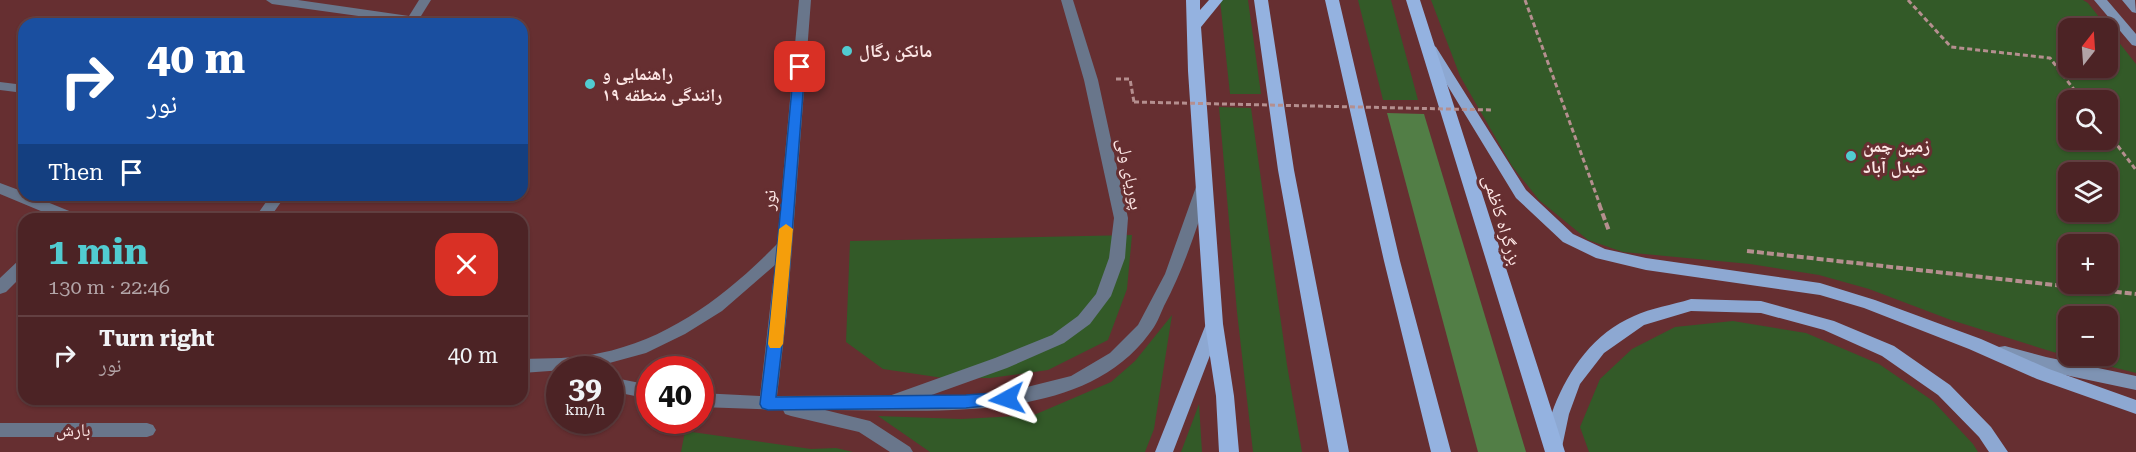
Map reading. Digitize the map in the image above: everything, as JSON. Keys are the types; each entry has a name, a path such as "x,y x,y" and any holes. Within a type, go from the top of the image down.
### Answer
{"highway":[{"path":"1193,0 1195,71 1214,324 1225,396 1229,452"},
{"path":"1194,26 1216,0"},
{"path":"1261,0 1272,81 1340,452"},
{"path":"1332,0 1389,249 1441,452"},
{"name":"بزرگراه کاظمی","path":"1413,0 1554,451"}],"main road":[{"path":"2100,0 2136,42"},
{"path":"2128,0 2136,9"},
{"path":"1425,38 1521,194 1568,238 1601,254 1635,262 1820,289 1869,304 1975,344 2043,374 2136,407"},
{"path":"1554,451 1560,414 1573,381 1598,348 1638,321 1691,305 1761,307 1828,325 1888,351 1944,390 1985,432 1998,452"},
{"path":"1164,452 1214,324"},
{"path":"1975,344 2046,364 2136,383"}],"street":[{"path":"272,0 386,18"},
{"path":"414,18 425,0"},
{"name":"نور","path":"768,404 805,0"},
{"name":"پوریای ولی","path":"891,402 1001,363 1058,339 1084,320 1103,296 1118,258 1120,219 1091,80 1067,0"},
{"path":"0,86 18,88"},
{"path":"714,401 768,404 966,402 1007,399 1039,393 1076,382 1116,358 1144,329 1173,274 1204,184"},
{"path":"0,188 18,196"},
{"path":"30,201 58,213"},
{"path":"528,366 598,360 632,351 666,336 708,311 748,282 784,245"},
{"path":"1,285 18,269"},
{"path":"528,367 546,371"},
{"path":"768,404 864,426 904,452"},
{"name":"بارش","path":"0,430 147,430"}],"path":[{"path":"1525,0 1611,236"},
{"path":"1908,0 1951,47 2050,58 2074,90"},
{"path":"1130,79 1134,102 1492,110"},
{"path":"2118,146 2136,170"},
{"path":"1739,250 2136,294"}],"green space":[{"path":"1220,0 1248,0 1261,94 1230,94"},
{"path":"1358,0 1391,0 1418,100 1383,100"},
{"path":"1431,0 2083,0 2100,18 2058,18 2058,78 2118,78 2118,41 2136,64 2136,373 2108,366 2118,366 2118,306 2058,306 2058,353 1951,320 1869,289 1819,275 1750,264 1623,252 1588,240 1539,200 1512,166 1460,76"},
{"path":"1219,107 1251,108 1287,365 1302,452 1253,452 1237,312"},
{"path":"1387,113 1424,114 1526,452 1478,452"},
{"path":"1132,235 1127,289 1108,340 1048,370 990,378 943,378 883,369 846,342 850,241"},
{"path":"1172,315 1154,429 1145,452 930,452 878,416 961,419 1034,415 1111,382 1135,361"},
{"path":"1733,321 1806,333 1879,364 1933,401 1978,452 1589,452 1580,427 1600,379 1632,349 1675,327"},
{"path":"1199,404 1202,452 1181,452"},
{"path":"684,434 706,434 811,449 836,448 853,452 681,452"}],"slow traffic":[{"path":"775,344 786,229"}],"place":[{"name":"مانکن رگال","path":"847,51"},
{"name":"راهنمایی و رانندگی منطقه ۱۹","path":"590,84"},
{"name":"زمین چمن عبدل آباد","path":"1851,156"}],"route":[{"path":"800,67 779,312 768,404 966,402 1007,399"}]}
